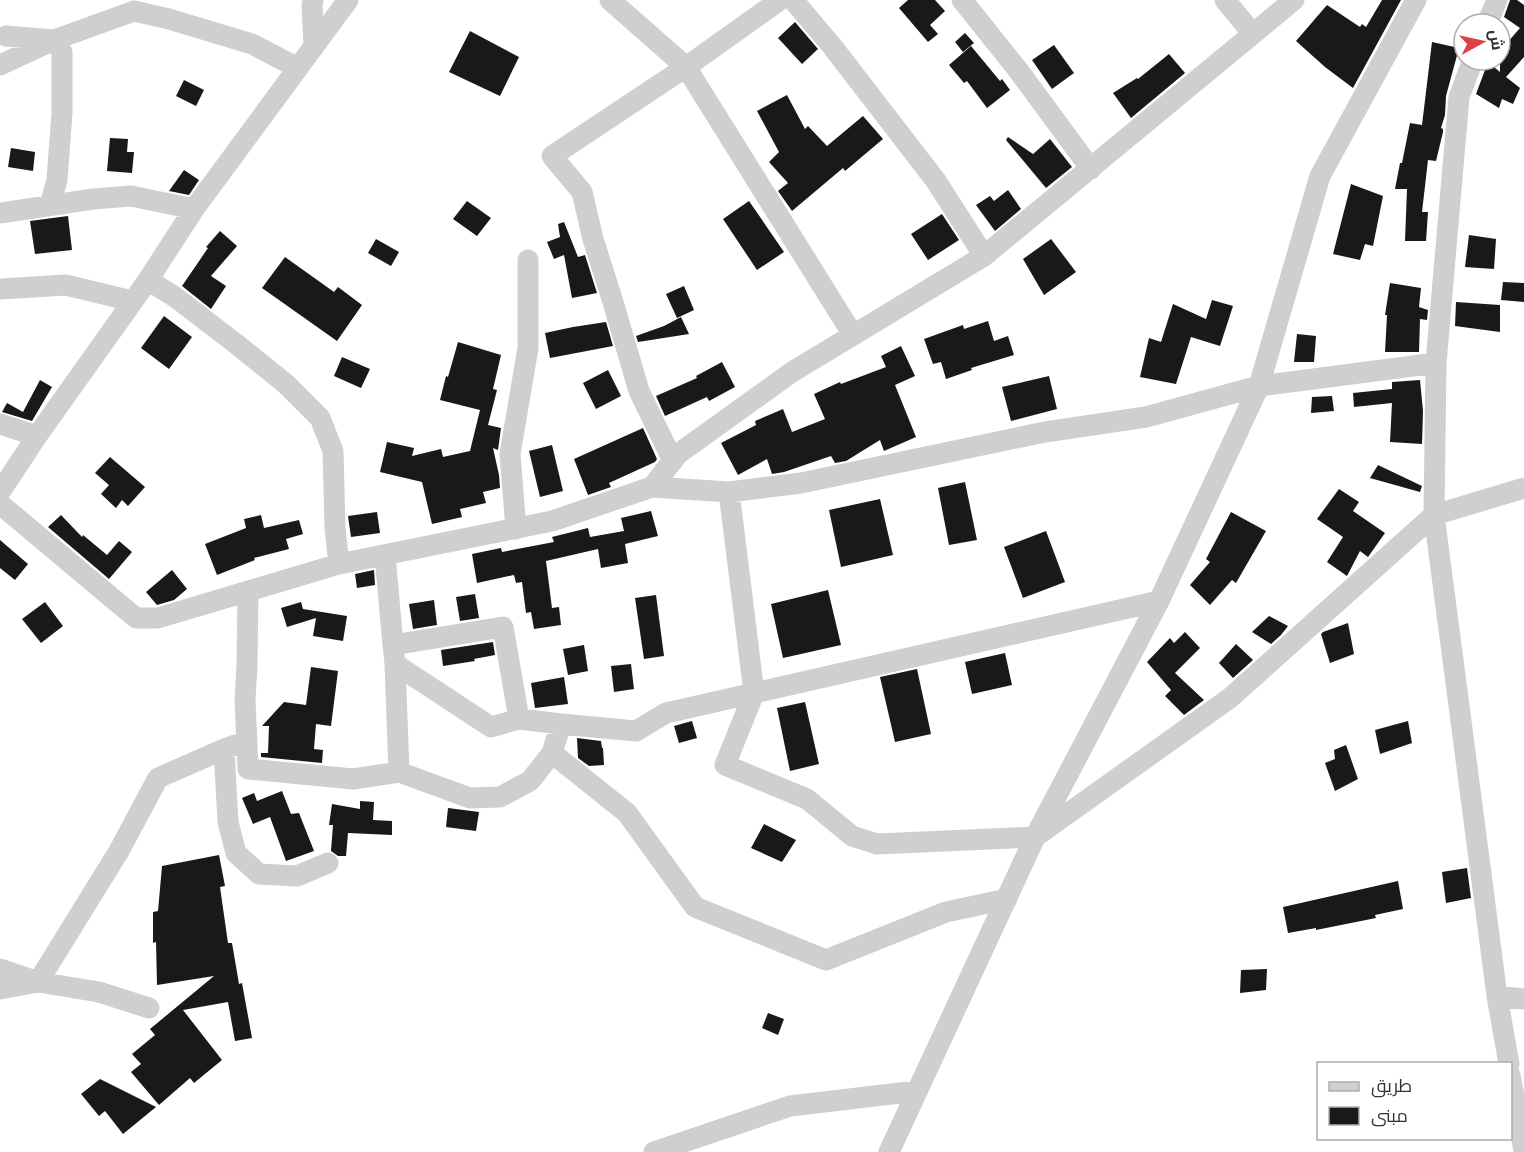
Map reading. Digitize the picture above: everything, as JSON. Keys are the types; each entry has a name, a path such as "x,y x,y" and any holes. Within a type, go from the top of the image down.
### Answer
{"street":[{"path":"313,0 314,47"},
{"path":"0,492 148,280 194,209 348,0"},
{"path":"610,0 686,67 853,335"},
{"path":"673,461 639,391 614,303 592,239 582,192 552,156 686,67 780,0"},
{"path":"793,0 832,46 936,181 984,256"},
{"path":"962,0 1018,70 1091,169"},
{"path":"1225,0 1253,34"},
{"path":"652,487 678,454 792,372 984,256 1294,0"},
{"path":"889,1152 1035,837 1159,601 1259,386 1320,176 1416,0"},
{"path":"0,65 54,40 134,11 252,44 298,68"},
{"path":"6,36 54,40"},
{"path":"50,205 57,180 62,113 62,52 54,40"},
{"path":"1468,72 1459,97 1436,363 1434,515 1497,996 1509,1062"},
{"path":"0,213 93,198 131,196 194,209"},
{"path":"516,529 510,454 528,348 528,260"},
{"path":"148,280 175,297 235,342 286,384 320,418 333,451 335,528 339,564"},
{"path":"0,289 66,285 132,301"},
{"path":"0,504 136,618 158,618 339,564 552,521 652,487 729,492 801,483 1046,432 1146,417 1259,386 1436,363"},
{"path":"0,424 37,436"},
{"path":"729,492 754,693 725,765 807,799 852,836 877,844 1035,837 1230,698 1434,515 1524,488"},
{"path":"385,555 394,654 399,772"},
{"path":"249,591 245,700 248,769 353,779 399,772 470,798 500,797 530,781 552,753 561,724"},
{"path":"394,654 491,727 519,719 636,731 666,713 1159,601"},
{"path":"394,654 503,627 519,719"},
{"path":"0,989 38,982 119,851 158,778 247,740"},
{"path":"224,749 228,822 236,853 259,874 297,876 328,864"},
{"path":"552,753 627,813 695,907 826,960 946,912 1007,899"},
{"path":"0,969 38,982 99,992 149,1008"},
{"path":"1497,996 1524,999"},
{"path":"1512,1086 1524,1150"},
{"path":"654,1152 790,1106 917,1091"}],"building":[{"path":"908,0 935,0 945,11 930,25 938,34 928,42 899,8"},
{"path":"1382,0 1401,0 1353,88 1296,41 1327,5 1360,27 1362,24 1366,27"},
{"path":"1510,0 1517,0 1524,5 1524,57 1512,70 1512,37 1520,28 1512,22 1512,12 1506,12"},
{"path":"795,22 818,49 802,64 778,38"},
{"path":"470,31 519,57 500,96 449,72"},
{"path":"965,33 974,43 963,52 955,42"},
{"path":"1432,42 1452,46 1452,72 1446,96 1445,115 1441,128 1443,132 1436,161 1428,160 1422,212 1428,212 1426,241 1405,241 1407,189 1395,189 1410,123 1422,125"},
{"path":"1054,45 1074,73 1052,89 1032,60"},
{"path":"971,46 1010,90 987,108 967,81 964,83 949,65"},
{"path":"1169,54 1185,73 1131,118 1113,93 1138,79"},
{"path":"1484,72 1510,72 1506,77 1520,88 1513,104 1502,99 1499,108 1476,94"},
{"path":"184,80 204,90 196,106 176,96"},
{"path":"787,95 805,129 808,126 827,146 863,116 883,139 845,171 843,168 792,211 778,191 788,183 769,162 779,152 757,111"},
{"path":"1008,137 1033,154 1050,139 1072,167 1046,188 1006,140"},
{"path":"110,138 128,139 127,152 134,152 132,173 107,171"},
{"path":"11,148 35,152 33,171 8,167"},
{"path":"184,170 199,180 189,195 169,191"},
{"path":"1351,184 1383,196 1373,246 1365,244 1360,260 1333,254"},
{"path":"1008,190 1021,209 995,231 976,205 990,196 994,201"},
{"path":"467,201 491,218 477,236 453,219"},
{"path":"749,201 784,252 757,270 723,219"},
{"path":"942,214 959,240 928,260 911,234"},
{"path":"68,216 72,250 35,254 30,221"},
{"path":"564,222 578,257 585,255 597,293 572,298 564,255 554,259 547,242 560,237 558,224"},
{"path":"220,231 237,246 211,276 226,286 211,309 182,286 208,248 206,247"},
{"path":"1469,235 1496,239 1494,269 1465,267"},
{"path":"376,239 399,252 391,266 368,253"},
{"path":"1051,239 1076,272 1044,295 1023,259"},
{"path":"285,257 334,292 338,287 362,305 337,341 262,288"},
{"path":"1503,282 1524,283 1524,302 1501,300"},
{"path":"1390,283 1421,288 1419,307 1428,310 1427,320 1420,319 1419,352 1385,352 1387,315 1385,315"},
{"path":"684,286 694,310 677,318 666,294"},
{"path":"1212,300 1233,306 1220,346 1191,337 1176,384 1140,377 1149,338 1161,342 1173,304 1206,319"},
{"path":"1456,302 1500,305 1500,332 1455,326"},
{"path":"164,316 192,337 169,369 141,348"},
{"path":"681,317 689,334 638,342 636,336"},
{"path":"988,321 994,341 1008,336 1014,355 971,368 972,370 946,379 941,362 933,364 924,339 963,325 964,329"},
{"path":"606,322 613,346 550,358 545,333"},
{"path":"1297,334 1316,336 1314,362 1294,362"},
{"path":"458,342 501,355 493,389 497,390 488,425 501,428 498,450 493,448 500,488 483,492 486,503 460,509 462,517 432,524 422,482 380,472 387,442 414,448 412,456 441,449 443,457 470,451 480,410 440,400"},
{"path":"901,346 915,376 895,385 916,437 884,451 880,440 846,461 835,463 831,456 772,474 767,459 738,475 721,443 756,425 755,421 783,409 792,432 825,419 814,394 840,382 841,384 886,367 881,356"},
{"path":"342,357 370,369 361,388 334,376"},
{"path":"722,362 735,387 709,401 707,397 665,416 656,396 697,378 696,376"},
{"path":"608,370 621,396 596,409 583,383"},
{"path":"1049,376 1057,409 1011,421 1002,387"},
{"path":"40,380 52,387 32,421 2,412 7,403 23,412"},
{"path":"1420,380 1423,411 1422,444 1390,442 1392,403 1354,407 1353,393 1392,389 1392,382"},
{"path":"1332,396 1334,411 1311,413 1312,397"},
{"path":"643,428 657,459 655,462 609,483 611,487 588,495 574,459"},
{"path":"552,445 563,491 540,497 529,451"},
{"path":"110,457 145,487 128,506 122,500 116,508 101,494 109,485 95,473"},
{"path":"1378,465 1422,486 1420,492 1370,478"},
{"path":"965,482 977,540 949,545 938,488"},
{"path":"1339,489 1359,502 1353,511 1385,533 1368,557 1360,551 1347,576 1327,562 1343,537 1317,519"},
{"path":"880,499 893,555 841,567 829,510"},
{"path":"651,511 658,536 625,544 628,563 601,568 598,549 546,561 552,608 559,607 561,625 534,629 531,612 526,613 522,582 516,583 514,575 477,583 472,554 501,548 502,552 554,542 552,537 588,528 590,537 624,531 621,518"},
{"path":"377,512 380,533 351,537 348,516"},
{"path":"1231,512 1266,531 1236,583 1232,580 1210,605 1190,585 1210,562 1206,559"},
{"path":"61,515 82,537 83,535 107,555 119,541 132,552 109,579 48,527"},
{"path":"261,515 264,528 299,520 303,534 286,539 289,549 254,558 255,560 217,575 205,544 246,528 244,519"},
{"path":"1046,531 1065,582 1023,598 1004,547"},
{"path":"0,540 28,564 15,580 0,568"},
{"path":"172,570 187,589 174,600 157,605 146,592"},
{"path":"374,570 375,585 357,588 355,574"},
{"path":"828,590 841,645 783,658 771,604"},
{"path":"475,594 479,618 460,621 456,597"},
{"path":"656,595 664,656 644,659 635,598"},
{"path":"434,600 437,625 413,629 409,604"},
{"path":"45,602 63,626 41,643 22,619"},
{"path":"301,602 303,609 347,616 343,641 313,636 316,618 287,627 281,608"},
{"path":"1269,616 1288,626 1271,644 1252,632"},
{"path":"1348,623 1354,654 1330,663 1321,634"},
{"path":"1185,632 1200,648 1175,673 1204,700 1184,715 1165,696 1171,690 1147,662 1170,638 1174,643"},
{"path":"493,642 495,655 443,666 441,650"},
{"path":"1236,644 1253,660 1233,678 1219,663"},
{"path":"584,645 588,671 568,675 563,649"},
{"path":"1005,653 1012,685 972,694 965,662"},
{"path":"631,664 634,689 614,692 611,666"},
{"path":"311,667 338,671 331,726 316,724 314,749 323,750 322,763 261,757 261,753 268,753 269,726 262,726 284,702 306,705"},
{"path":"917,669 931,734 895,742 880,677"},
{"path":"564,677 568,704 535,708 531,683"},
{"path":"805,702 819,764 790,771 777,708"},
{"path":"692,721 697,738 679,743 674,726"},
{"path":"1408,721 1412,743 1380,754 1375,730"},
{"path":"577,738 601,741 604,765 589,766 578,758"},
{"path":"1346,745 1358,779 1335,791 1325,763 1335,759 1334,750"},
{"path":"282,791 291,814 299,813 314,851 286,861 270,817 253,824 242,798 254,793 257,801"},
{"path":"360,801 374,802 373,820 392,821 392,835 348,833 346,856 338,856 331,851 333,825 329,825 332,804 360,809"},
{"path":"448,808 479,812 476,831 446,827"},
{"path":"764,824 796,840 782,862 751,848"},
{"path":"219,855 225,886 220,887 228,943 232,943 252,1038 235,1041 228,1002 183,1010 222,1060 194,1083 190,1078 159,1105 131,1072 141,1064 132,1054 155,1035 150,1029 214,976 157,985 153,912 158,911 162,866"},
{"path":"1467,868 1471,898 1446,903 1442,872"},
{"path":"1398,881 1403,909 1375,915 1376,918 1288,933 1283,907"},
{"path":"1267,969 1266,990 1240,993 1241,970"},
{"path":"768,1013 784,1019 778,1035 762,1028"},
{"path":"100,1079 156,1107 123,1134 105,1111 99,1116 81,1094"}]}
